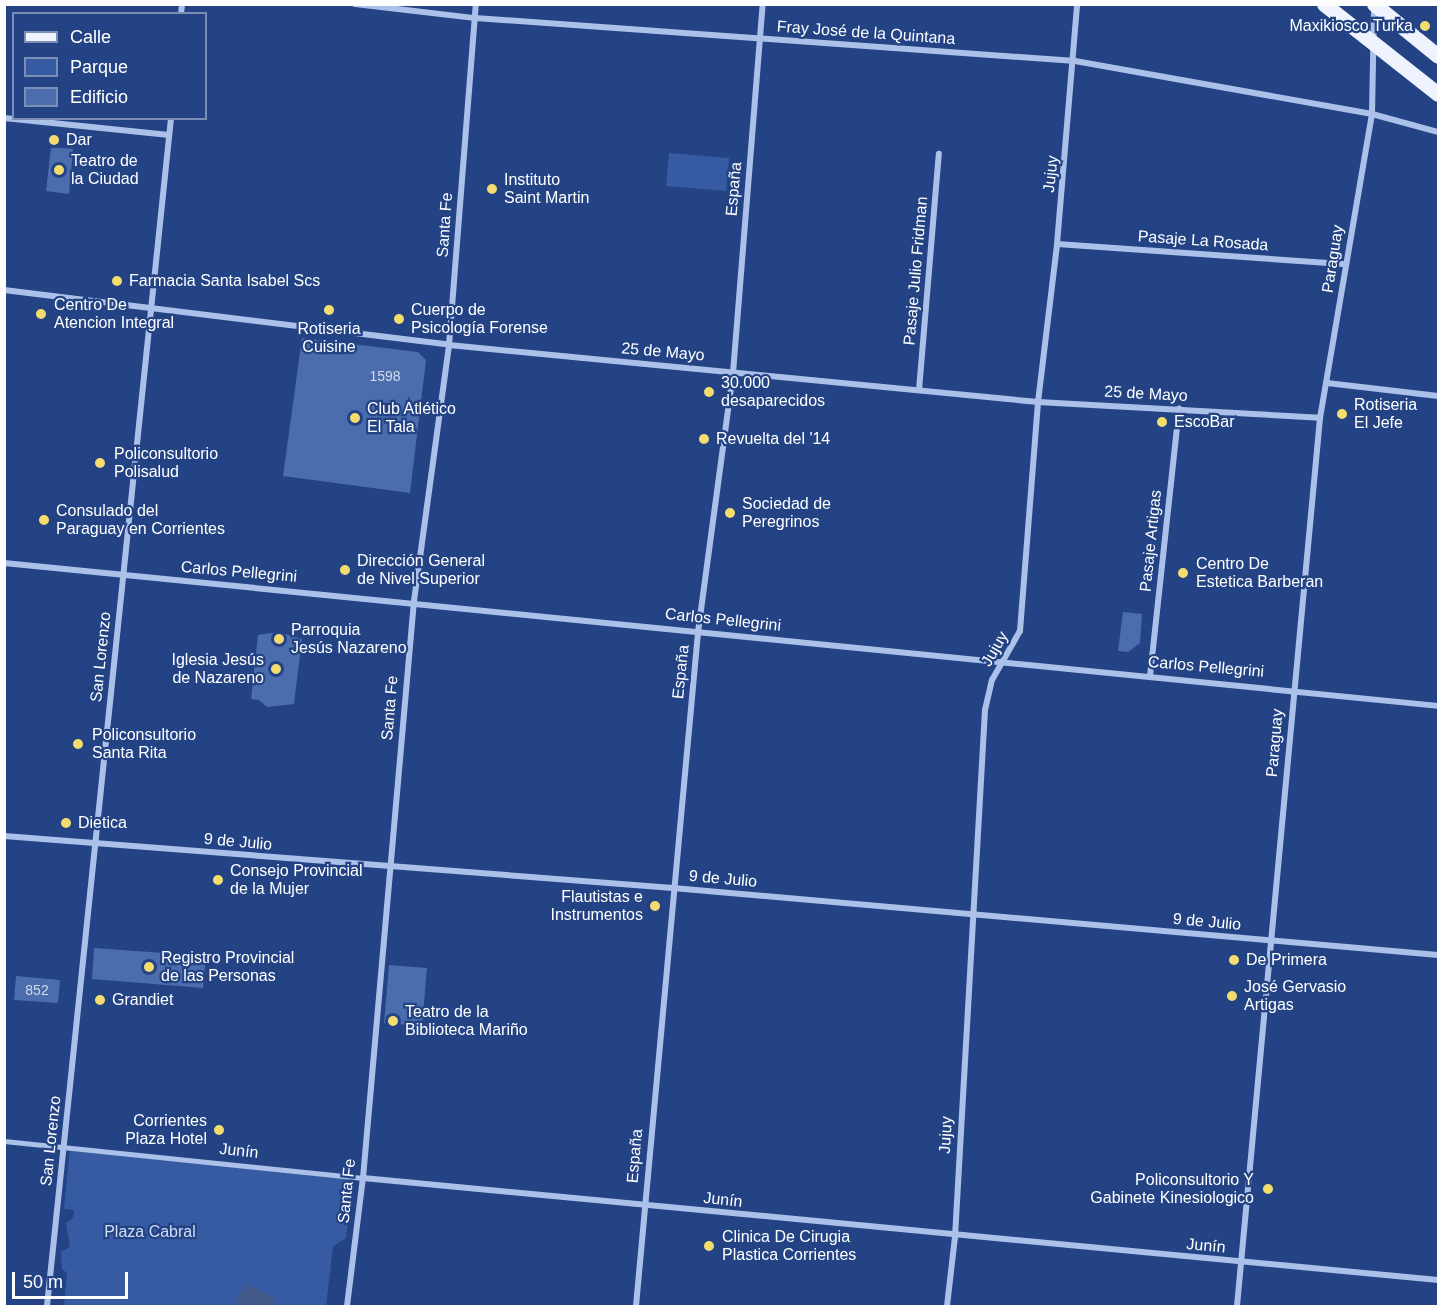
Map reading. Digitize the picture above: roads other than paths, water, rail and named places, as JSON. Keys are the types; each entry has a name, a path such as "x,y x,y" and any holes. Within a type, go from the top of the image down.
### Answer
{"main road":[{"path":"1324,4 1438,94"},
{"path":"1374,9 1438,56"}],"street":[{"name":"Fray José de la Quintana","path":"355,4 475,18 1075,61 1372,114 1438,132"},
{"name":"Santa Fe","path":"347,1306 363,1178 414,601 449,345 476,4"},
{"name":"España","path":"636,1306 698,632 733,373 763,4"},
{"name":"Jujuy","path":"947,1306 955,1237 971,915 985,710 1002,661 1020,631 1038,402 1057,244 1075,61 1077,4"},
{"name":"Paraguay","path":"1237,1306 1320,418 1372,114 1374,9"},
{"path":"23,120 169,135"},
{"name":"San Lorenzo","path":"47,1306 171,120"},
{"name":"Pasaje Julio Fridman","path":"919,390 939,154"},
{"name":"Pasaje La Rosada","path":"1057,244 1346,264"},
{"name":"25 de Mayo","path":"4,290 449,345 733,373 1038,402 1320,418"},
{"path":"1327,383 1438,396"},
{"name":"Pasaje Artigas","path":"1150,676 1179,409"},
{"name":"Carlos Pellegrini","path":"4,563 123,576 414,601 698,632 1293,689 1438,706"},
{"name":"9 de Julio","path":"4,836 389,868 673,888 1438,955"},
{"name":"Junín","path":"4,1141 955,1237 1438,1280"}],"place":[{"name":"Maxikiosco Turka","path":"1425,26"},
{"name":"Dar","path":"54,140"},
{"name":"Teatro de la Ciudad","path":"59,170"},
{"name":"Instituto Saint Martin","path":"492,189"},
{"name":"Farmacia Santa Isabel Scs","path":"117,281"},
{"name":"Rotiseria Cuisine","path":"329,310"},
{"name":"Centro De Atencion Integral","path":"41,314"},
{"name":"Cuerpo de Psicología Forense","path":"399,319"},
{"name":"30.000 desaparecidos","path":"709,392"},
{"name":"Rotiseria El Jefe","path":"1342,414"},
{"name":"Club Atlético El Tala","path":"355,418"},
{"name":"EscoBar","path":"1162,422"},
{"name":"Revuelta del '14","path":"704,439"},
{"name":"Policonsultorio Polisalud","path":"100,463"},
{"name":"Sociedad de Peregrinos","path":"730,513"},
{"name":"Consulado del Paraguay en Corrientes","path":"44,520"},
{"name":"Dirección General de Nivel Superior","path":"345,570"},
{"name":"Centro De Estetica Barberan","path":"1183,573"},
{"name":"Parroquia Jesús Nazareno","path":"279,639"},
{"name":"Iglesia Jesús de Nazareno","path":"276,669"},
{"name":"Policonsultorio Santa Rita","path":"78,744"},
{"name":"Dietica","path":"66,823"},
{"name":"Consejo Provincial de la Mujer","path":"218,880"},
{"name":"Flautistas e Instrumentos","path":"655,906"},
{"name":"De Primera","path":"1234,960"},
{"name":"Registro Provincial de las Personas","path":"149,967"},
{"name":"José Gervasio Artigas","path":"1232,996"},
{"name":"Grandiet","path":"100,1000"},
{"name":"Teatro de la Biblioteca Mariño","path":"393,1021"},
{"name":"Corrientes Plaza Hotel","path":"219,1130"},
{"name":"Policonsultorio Y Gabinete Kinesiologico","path":"1268,1189"},
{"name":"Clinica De Cirugia Plastica Corrientes","path":"709,1246"}],"park label":[{"name":"Plaza Cabral","path":"150,1232"}]}
